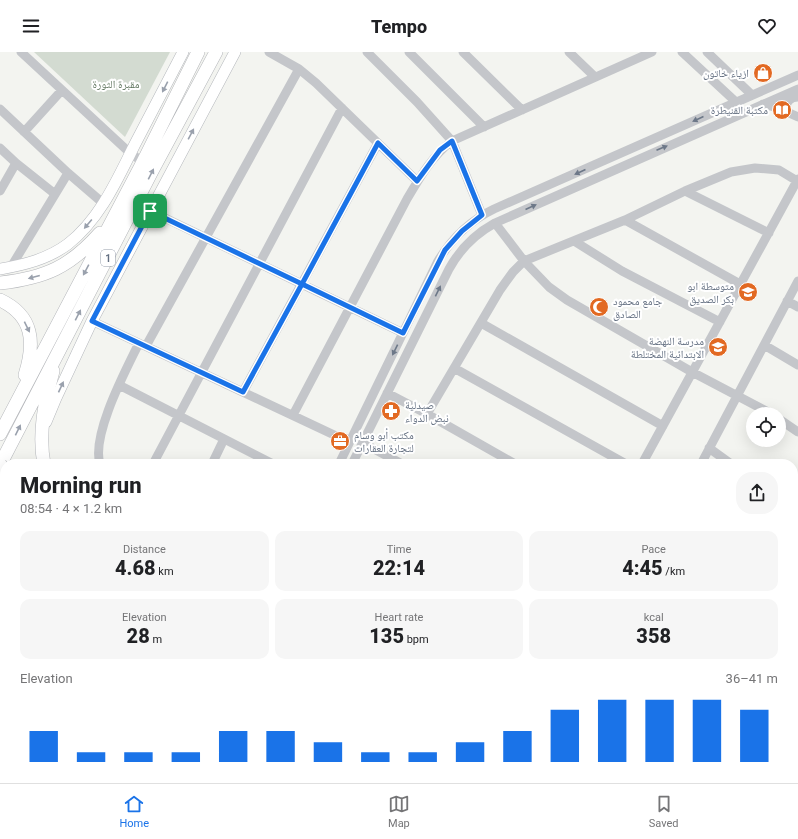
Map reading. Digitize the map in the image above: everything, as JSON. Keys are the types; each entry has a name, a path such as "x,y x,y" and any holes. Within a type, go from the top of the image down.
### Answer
{"highway":[{"path":"0,434 143,162 198,52"},
{"name":"1","path":"3,459 216,52"},
{"path":"0,283 46,274 68,262 93,242 117,211"},
{"path":"0,300 13,308 21,316 27,325 30,335 31,348 29,362 12,411"},
{"path":"44,459 42,436 45,404 58,353"}],"main road":[{"path":"0,269 33,262 67,244 85,227 104,204 183,52"},
{"path":"42,436 56,398 92,321 235,52"}],"street":[{"path":"21,52 130,154 143,162"},
{"path":"269,52 299,69 316,83 417,181"},
{"path":"367,52 452,141 482,215"},
{"path":"409,52 484,127"},
{"path":"463,52 522,110"},
{"path":"569,52 595,78"},
{"path":"293,415 407,199 417,181 440,150 452,141 652,52"},
{"path":"685,55 696,52"},
{"path":"707,52 752,95"},
{"path":"685,55 736,102"},
{"path":"98,459 101,437 119,385 206,238 299,69"},
{"path":"341,459 445,250 462,231 482,215 798,75"},
{"path":"355,459 454,259 472,238 494,223 798,88"},
{"path":"24,132 62,90"},
{"path":"786,111 785,107 788,101 794,97 798,97"},
{"path":"763,104 786,111 798,117"},
{"path":"155,459 342,108"},
{"path":"0,109 68,173 104,204"},
{"path":"243,392 378,143"},
{"path":"636,147 640,158"},
{"path":"0,148 16,164 55,194"},
{"path":"0,192 16,164"},
{"path":"427,414 500,290 512,272 524,261 625,220 685,191 731,172 755,168 779,170 797,180 645,459"},
{"path":"12,267 68,173"},
{"path":"685,191 769,233"},
{"path":"136,204 403,333"},
{"path":"625,220 740,284"},
{"path":"494,223 524,261 549,287 567,300 692,372 758,407"},
{"path":"574,241 622,271 720,322"},
{"path":"704,459 798,281"},
{"path":"788,301 798,307"},
{"path":"414,310 420,310 423,314 417,332"},
{"path":"92,321 349,442"},
{"path":"481,323 663,426"},
{"path":"764,345 798,365"},
{"path":"454,368 617,459"},
{"path":"119,385 263,459"},
{"path":"388,393 506,459"},
{"path":"786,424 798,432"},
{"path":"214,459 224,439"},
{"path":"363,443 393,459"},
{"path":"710,448 724,459"}],"green space":[{"name":"مقبرة الثورة","path":"34,52 170,52 125,137"}],"place":[{"name":"ازياء خاتون","path":"763,73"},
{"name":"مكتبة القنيطرة","path":"782,110"},
{"name":"متوسطة ابو بكر الصديق","path":"748,292"},
{"name":"جامع محمود الصادق","path":"599,307"},
{"name":"مدرسة النهضة الابتدائية المختلطة","path":"718,347"},
{"name":"صيدلية نبض الدواء","path":"391,411"},
{"name":"مكتب أبو وسام لتجارة العقارات","path":"340,441"}],"route":[{"path":"150,211 92,321 243,392 302,284 403,333 438,261 445,250 471,222 482,215 452,141 440,150 417,181 378,143 302,284 150,211"}]}
